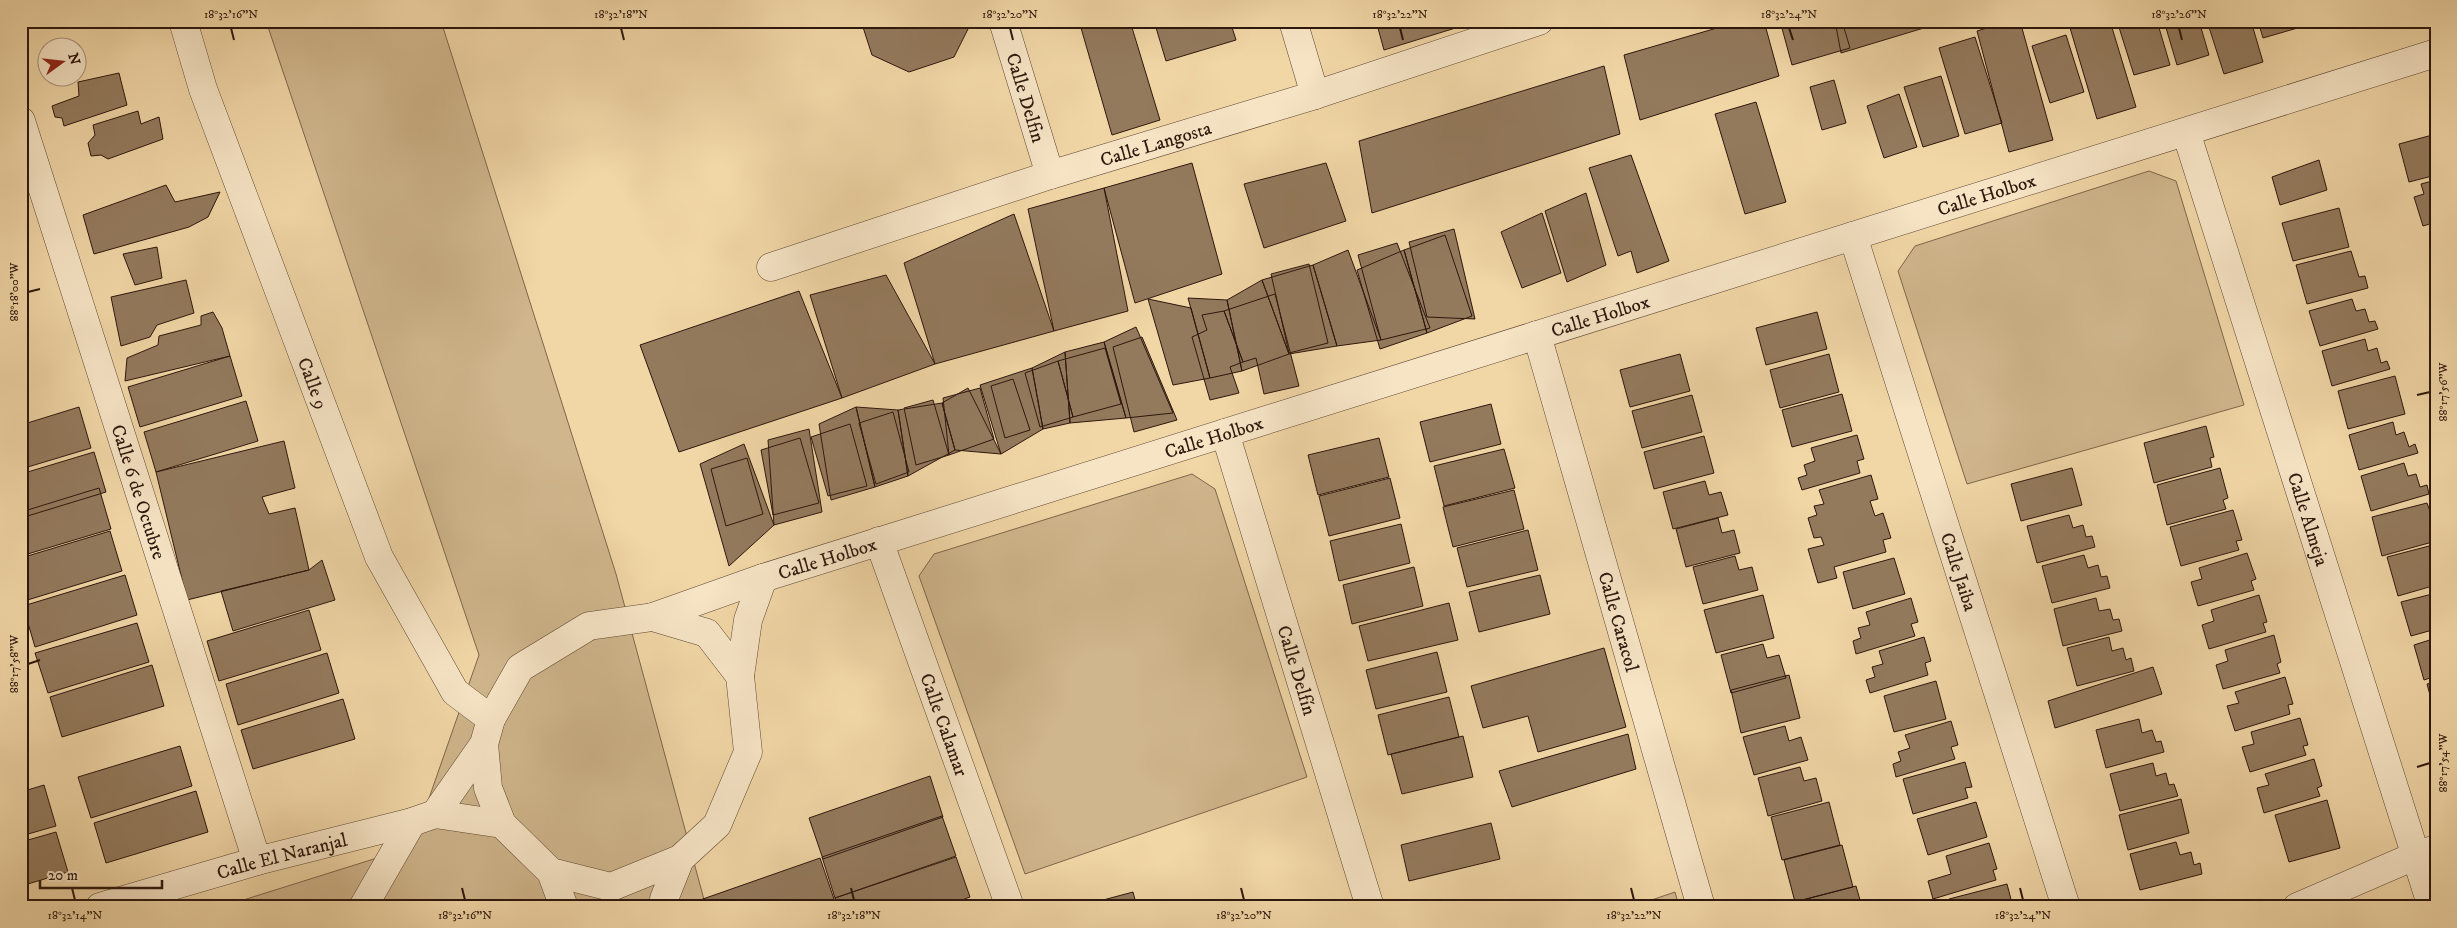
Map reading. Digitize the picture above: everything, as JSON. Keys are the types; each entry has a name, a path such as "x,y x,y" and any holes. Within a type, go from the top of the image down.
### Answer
{"street":[{"name":"Calle 9","path":"183,21 203,89 378,557 456,692 487,731"},
{"name":"Calle Delfin","path":"1002,21 1050,175"},
{"path":"1293,21 1315,96"},
{"name":"Calle Langosta","path":"772,267 1050,175 1315,96 1539,21"},
{"name":"Calle Holbox","path":"653,617 763,578 879,541 2436,53"},
{"name":"Calle 6 de Octubre","path":"21,121 257,861"},
{"name":"Calle Almeja","path":"2186,132 2426,852 2432,907"},
{"name":"Calle Jaiba","path":"1853,236 2066,907"},
{"name":"Calle Caracol","path":"1537,335 1702,907"},
{"name":"Calle Delfín","path":"1225,433 1370,907"},
{"name":"Calle Calamar","path":"879,541 1010,907"},
{"path":"551,872 611,887 680,859 717,825 748,752 740,676 748,620 763,578"},
{"path":"363,907 423,818 487,731 520,668 589,626 653,617 707,632 740,676"},
{"path":"487,731 488,788 502,824 551,872 564,907"},
{"path":"423,818 502,824"},
{"name":"Calle El Naranjal","path":"100,907 257,861 423,818"},
{"path":"2297,907 2426,852"},
{"path":"664,907 664,899 680,859"}],"shaded area":[{"path":"266,21 441,21 616,574 706,907 221,907 412,847 479,655"},
{"path":"2149,171 2176,181 2244,405 1967,484 1898,271 1915,246"},
{"path":"1192,474 1215,489 1307,777 1025,874 919,576 934,554"},
{"path":"1675,892 1679,907 1631,907"}],"building":[{"path":"861,21 969,21 970,25 954,57 909,72 872,55"},
{"path":"1079,21 1130,21 1160,120 1112,135"},
{"path":"1154,21 1230,21 1236,40 1166,61"},
{"path":"1376,21 1475,21 1475,22 1384,50"},
{"path":"1741,21 1764,21 1779,76 1640,120 1624,55"},
{"path":"1780,21 1842,21 1850,48 1792,65"},
{"path":"1835,21 1947,21 1841,53"},
{"path":"2010,21 2020,21 2053,140 2009,152 1977,31"},
{"path":"2068,21 2110,21 2136,107 2097,119"},
{"path":"2117,21 2157,21 2170,65 2134,75"},
{"path":"2164,21 2199,21 2209,55 2177,65"},
{"path":"2207,21 2251,21 2263,62 2224,74"},
{"path":"2258,21 2300,21 2301,27 2263,38"},
{"path":"2066,35 2084,92 2050,103 2032,46"},
{"path":"1975,37 2002,123 1965,134 1939,48"},
{"path":"1604,66 1620,134 1372,213 1359,141"},
{"path":"119,73 127,105 64,126 62,118 55,117 52,106 79,96 78,88 88,88 88,80"},
{"path":"1941,76 1959,136 1923,147 1904,87"},
{"path":"1834,80 1846,123 1822,130 1810,87"},
{"path":"1899,94 1917,147 1884,158 1867,106"},
{"path":"1756,102 1786,202 1745,214 1715,114"},
{"path":"138,111 141,124 159,117 163,139 108,159 101,155 91,156 88,143 95,135 93,125"},
{"path":"2436,134 2436,175 2409,182 2399,144"},
{"path":"1631,155 1669,261 1637,273 1631,251 1618,256 1589,168"},
{"path":"2319,160 2327,190 2280,205 2272,177"},
{"path":"1192,163 1222,274 1135,303 1104,188"},
{"path":"1326,163 1346,221 1264,248 1244,184"},
{"path":"2436,180 2436,222 2423,226 2414,197 2424,194 2421,184"},
{"path":"166,185 175,202 220,192 208,217 189,227 94,254 83,215"},
{"path":"1104,188 1128,311 1054,331 1028,209"},
{"path":"1586,193 1606,265 1567,282 1545,211"},
{"path":"2339,208 2349,247 2293,261 2282,223"},
{"path":"1542,213 1561,273 1522,288 1501,232"},
{"path":"1014,214 1054,331 935,364 904,263"},
{"path":"1454,229 1475,319 1427,317 1409,242"},
{"path":"1445,235 1472,316 1427,333 1404,250"},
{"path":"1397,243 1430,328 1381,340 1358,255"},
{"path":"157,247 162,278 135,285 123,254"},
{"path":"1348,250 1381,340 1337,346 1313,265"},
{"path":"1404,250 1427,333 1380,349 1357,270"},
{"path":"2351,251 2359,277 2365,276 2368,288 2307,304 2296,265"},
{"path":"1309,264 1328,343 1289,353 1271,274"},
{"path":"1313,265 1337,346 1289,354 1262,280"},
{"path":"886,275 935,364 842,398 810,295"},
{"path":"186,280 194,313 157,325 150,337 121,346 111,297"},
{"path":"1262,280 1289,354 1242,371 1227,300"},
{"path":"799,291 842,398 679,452 640,345"},
{"path":"1275,294 1299,386 1264,394 1256,358 1243,362 1224,311"},
{"path":"1188,298 1227,300 1242,371 1210,378"},
{"path":"1148,299 1191,308 1210,378 1173,385"},
{"path":"2352,299 2356,311 2365,309 2369,322 2375,321 2378,329 2320,346 2309,311"},
{"path":"1224,311 1243,362 1230,367 1239,393 1210,400 1192,337 1207,330 1202,315"},
{"path":"213,312 222,328 230,356 125,381 127,358 158,345 159,336 201,325 201,316"},
{"path":"1817,312 1827,349 1766,365 1756,328"},
{"path":"21,313 28,337 21,339"},
{"path":"1136,327 1173,413 1126,418 1104,342"},
{"path":"1142,337 1177,420 1134,432 1113,347"},
{"path":"2365,339 2368,351 2377,348 2381,363 2387,361 2390,369 2332,386 2322,351"},
{"path":"1104,342 1126,418 1070,423 1065,352"},
{"path":"1105,348 1121,404 1073,417 1058,361"},
{"path":"1065,352 1070,423 1043,429 1032,368"},
{"path":"1680,354 1690,391 1630,407 1620,370"},
{"path":"1829,354 1839,392 1780,408 1770,370"},
{"path":"230,356 242,396 140,427 128,387"},
{"path":"1058,361 1073,417 1040,427 1025,373"},
{"path":"1032,368 1043,429 1001,454 980,385"},
{"path":"2395,376 2405,414 2348,429 2338,391"},
{"path":"1013,379 1030,430 1005,438 991,386"},
{"path":"968,388 1001,454 955,450 942,403"},
{"path":"980,388 994,439 949,455 943,398"},
{"path":"1842,394 1852,431 1792,447 1782,410"},
{"path":"1692,395 1702,432 1642,448 1632,411"},
{"path":"933,400 949,455 916,465 904,408"},
{"path":"246,401 258,441 156,472 144,432"},
{"path":"942,403 955,450 908,476 898,410"},
{"path":"1491,404 1501,444 1430,462 1420,422"},
{"path":"79,407 91,448 21,469 21,425"},
{"path":"856,407 875,487 831,500 819,424"},
{"path":"856,407 898,410 908,476 875,487"},
{"path":"893,412 909,472 876,484 859,423"},
{"path":"2393,422 2396,435 2404,432 2409,447 2415,444 2418,453 2359,470 2349,435"},
{"path":"850,424 867,486 828,496 811,437"},
{"path":"2206,426 2214,457 2210,458 2212,467 2154,483 2144,443"},
{"path":"809,429 822,512 774,525 768,440"},
{"path":"1857,435 1864,459 1857,461 1860,473 1802,490 1798,478 1807,475 1804,465 1815,461 1811,448"},
{"path":"1704,436 1714,473 1654,489 1644,452"},
{"path":"800,438 819,503 773,515 761,450"},
{"path":"1379,438 1389,477 1318,495 1308,455"},
{"path":"284,441 295,488 262,497 269,514 295,508 309,570 187,600 156,472"},
{"path":"744,444 774,525 729,566 700,464"},
{"path":"1504,449 1515,488 1444,506 1434,466"},
{"path":"94,452 106,492 21,518 21,474"},
{"path":"747,458 763,514 726,526 711,469"},
{"path":"2404,463 2408,476 2416,474 2420,487 2427,485 2429,494 2371,511 2361,476"},
{"path":"2072,468 2082,505 2021,521 2011,484"},
{"path":"2220,468 2228,498 2223,500 2226,509 2167,525 2157,485"},
{"path":"1871,475 1878,499 1870,501 1875,516 1883,513 1891,538 1883,540 1886,552 1834,567 1837,578 1818,583 1808,549 1824,545 1821,537 1814,538 1808,518 1817,515 1814,506 1824,504 1819,490"},
{"path":"1390,478 1400,518 1329,536 1319,496"},
{"path":"1705,481 1709,495 1721,492 1728,515 1673,529 1663,492"},
{"path":"99,488 111,529 21,556 21,512"},
{"path":"1514,490 1524,529 1453,547 1443,507"},
{"path":"2427,503 2436,528 2436,541 2382,556 2372,517"},
{"path":"2233,510 2242,540 2236,541 2239,550 2181,566 2170,527"},
{"path":"2069,515 2073,528 2083,525 2086,537 2092,536 2095,547 2037,563 2027,526"},
{"path":"1718,518 1722,533 1734,530 1740,553 1686,567 1676,529"},
{"path":"1401,524 1410,563 1339,581 1330,541"},
{"path":"1528,530 1538,570 1467,587 1457,548"},
{"path":"110,531 122,571 21,602 21,558"},
{"path":"2429,546 2433,561 2436,561 2436,585 2398,596 2387,557"},
{"path":"2247,553 2256,579 2251,581 2254,590 2198,606 2191,582 2202,579 2199,568"},
{"path":"2084,555 2088,568 2098,565 2101,577 2107,576 2110,588 2052,603 2042,566"},
{"path":"1735,556 1739,570 1752,567 1758,590 1703,604 1693,567"},
{"path":"1894,558 1905,594 1853,609 1843,572"},
{"path":"322,560 335,600 233,631 221,591 309,570"},
{"path":"1414,567 1423,606 1352,624 1343,585"},
{"path":"125,575 137,615 35,647 23,606"},
{"path":"1540,575 1550,614 1479,632 1469,592"},
{"path":"2436,593 2436,629 2411,636 2401,602"},
{"path":"1763,595 1774,638 1716,653 1704,610"},
{"path":"2259,595 2267,622 2263,623 2266,632 2209,649 2202,625 2214,621 2211,610"},
{"path":"1911,598 1918,622 1911,624 1915,636 1856,654 1853,641 1861,638 1858,628 1870,625 1866,612"},
{"path":"2096,598 2099,611 2110,609 2113,620 2119,619 2122,631 2063,646 2054,609"},
{"path":"1449,603 1458,640 1368,661 1359,626"},
{"path":"309,610 321,650 219,681 207,641"},
{"path":"137,623 149,662 48,693 35,653"},
{"path":"2274,635 2281,662 2277,664 2280,673 2223,689 2216,665 2228,661 2225,650"},
{"path":"1924,637 1931,661 1925,663 1928,675 1870,693 1866,680 1875,677 1872,667 1883,664 1879,651"},
{"path":"2109,637 2112,651 2123,648 2126,660 2131,658 2134,671 2077,686 2067,648"},
{"path":"2436,638 2436,676 2424,680 2414,645"},
{"path":"1763,644 1767,658 1779,655 1786,678 1731,693 1721,655"},
{"path":"1604,648 1626,727 1538,752 1528,716 1483,728 1471,686"},
{"path":"1437,652 1447,692 1376,709 1366,670"},
{"path":"327,653 339,693 238,725 226,684"},
{"path":"152,665 164,706 62,737 50,697"},
{"path":"2153,667 2162,694 2055,728 2048,701"},
{"path":"1789,675 1800,718 1741,733 1731,690"},
{"path":"2285,677 2293,704 2288,705 2290,714 2235,731 2227,706 2239,703 2235,692"},
{"path":"1936,681 1946,719 1894,732 1884,696"},
{"path":"2436,682 2436,717 2427,684"},
{"path":"1449,697 1459,737 1388,755 1378,715"},
{"path":"343,699 355,739 253,769 241,730"},
{"path":"2300,718 2308,745 2303,746 2306,755 2250,772 2242,747 2254,744 2251,732"},
{"path":"2139,719 2142,733 2152,730 2156,742 2161,741 2164,752 2106,768 2096,730"},
{"path":"1951,721 1958,745 1951,747 1955,759 1896,777 1893,764 1901,761 1898,752 1910,748 1905,735"},
{"path":"1785,726 1789,741 1801,737 1808,760 1754,775 1743,737"},
{"path":"1628,734 1636,769 1512,807 1499,771"},
{"path":"1463,736 1473,777 1402,794 1391,754"},
{"path":"180,746 192,786 91,818 78,777"},
{"path":"2314,759 2322,786 2317,788 2320,796 2264,813 2257,788 2269,785 2265,774"},
{"path":"1965,762 1972,787 1965,788 1968,798 1913,814 1903,779"},
{"path":"2153,763 2156,776 2166,773 2169,785 2174,784 2178,796 2120,811 2110,774"},
{"path":"1800,767 1804,781 1816,778 1822,801 1768,816 1758,778"},
{"path":"930,776 943,817 823,859 809,818"},
{"path":"44,785 56,826 21,836 21,792"},
{"path":"196,791 208,832 106,863 94,823"},
{"path":"2181,799 2189,833 2128,850 2119,815"},
{"path":"2327,800 2340,848 2289,862 2275,815"},
{"path":"1829,802 1840,845 1782,860 1771,817"},
{"path":"1976,802 1987,837 1928,855 1917,819"},
{"path":"942,816 956,856 835,898 822,857"},
{"path":"1491,823 1500,859 1409,881 1401,845"},
{"path":"56,832 68,872 21,886 21,842"},
{"path":"2176,842 2180,855 2191,852 2194,865 2200,863 2202,874 2140,890 2130,854"},
{"path":"1989,843 1997,869 1993,870 1996,880 1933,899 1928,881 1951,874 1946,856"},
{"path":"1842,845 1853,887 1795,902 1784,860"},
{"path":"956,857 970,897 943,907 838,907 835,898"},
{"path":"820,858 834,899 811,907 702,907 700,900"},
{"path":"2007,884 2013,907 1951,907 1949,899"},
{"path":"1856,886 1862,907 1799,907 1798,901"},
{"path":"1133,892 1137,907 1077,907"}]}
